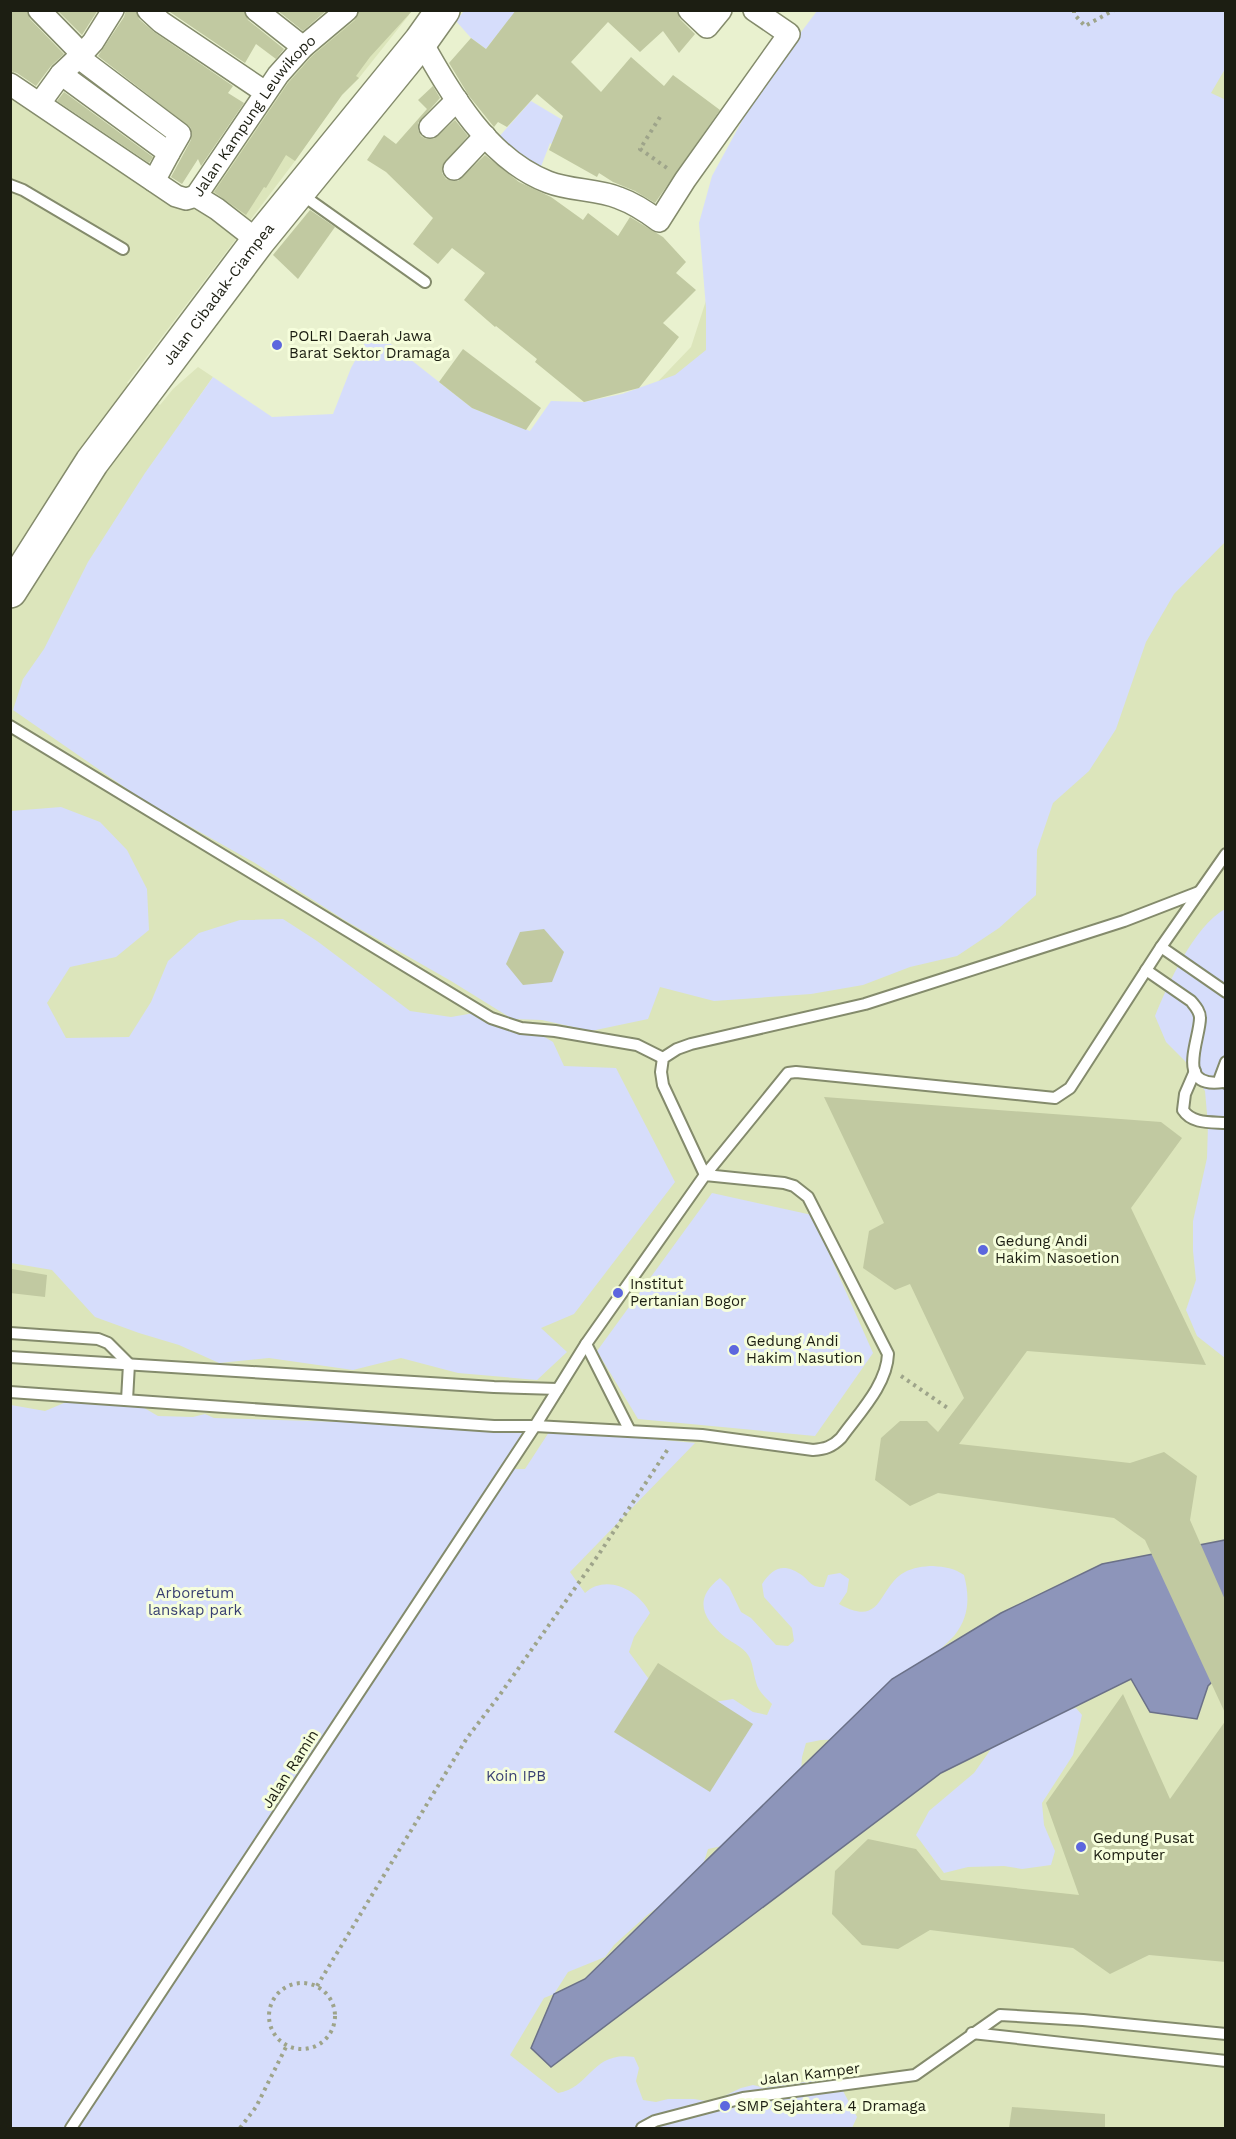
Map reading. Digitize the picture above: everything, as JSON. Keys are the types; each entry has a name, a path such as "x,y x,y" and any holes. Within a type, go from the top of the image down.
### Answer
{"highway":[{"name":"Jalan Cibadak-Ciampea","path":"10,591 92,462 258,241 421,41 443,10"}],"street":[{"path":"39,10 80,55 180,134 153,181"},
{"path":"148,10 161,22 265,92"},
{"path":"256,10 303,47"},
{"path":"689,10 707,27 721,10"},
{"path":"421,41 457,100 491,144 526,171 546,182 618,197 659,221 685,180 789,34 754,10"},
{"path":"40,103 61,74 80,55 104,14"},
{"name":"Jalan Kampung Leuwikopo","path":"258,241 217,209 196,196 265,92 333,14"},
{"path":"61,74 169,153"},
{"path":"10,84 176,196 186,199 196,196"},
{"path":"430,127 457,100"},
{"path":"454,169 485,136"}],"lane":[{"path":"10,186 23,190 123,249"},
{"path":"298,192 425,282"},
{"path":"10,726 491,1018 521,1028 555,1031 637,1045 663,1058"},
{"path":"1224,1082 1204,1081 1195,1071 1192,1058 1200,1017 1197,1007 1146,970 1226,854"},
{"path":"10,1392 494,1426 679,1434 813,1450 825,1449 834,1445 841,1438 876,1389 888,1367 888,1354 882,1339 808,1197 794,1186 784,1183 705,1175 663,1085 661,1072 663,1058 691,1044 865,1004 1124,921 1200,891"},
{"path":"1161,947 1226,992"},
{"name":"Jalan Ramin","path":"71,2128 535,1426 586,1344 705,1175 788,1073 1055,1098 1070,1088 1146,970"},
{"path":"1224,1082 1220,1078 1226,1062"},
{"path":"1195,1071 1185,1094 1183,1110 1187,1117 1202,1122 1226,1124"},
{"path":"10,1333 98,1339 108,1343 129,1364 127,1400"},
{"path":"586,1344 630,1431"},
{"path":"10,1357 558,1389"},
{"name":"Jalan Kamper","path":"642,2128 655,2121 742,2098 915,2075 1000,2015 1083,2020 1226,2034"},
{"path":"972,2033 1226,2061"}],"path":[{"path":"1074,10 1074,14 1085,26 1114,10"},
{"path":"660,117 640,149 685,180"},
{"path":"888,1367 950,1409"},
{"path":"317,1986 467,1738 599,1554 679,1434"},
{"path":"297,1983 317,1986 332,2001 335,2022 325,2040 307,2050 286,2047 271,2032 268,2011 278,1992 297,1983"},
{"path":"240,2128 256,2107 286,2047"}],"shaded area":[{"name":"Institut Pertanian Bogor","path":"365,11 406,11 409,15 359,78 341,95 295,161 127,383 160,405 173,389 198,367 213,377 184,418 520,457 621,420 691,347 785,57 1225,11 1225,2128 11,2128 10,86 202,211 209,185 245,128 324,38"},
{"path":"1225,1540 1225,1669 1208,1686 1197,1719 1150,1712 1131,1679 941,1773 551,2067 531,2048 554,1994 585,1979 892,1679 1001,1613 1102,1564"}],"green space":[{"path":"464,11 516,11 486,49 471,38 456,21"},
{"path":"817,11 1225,11 1225,69 1211,93 1226,100 1225,542 1174,594 1146,642 1116,729 1089,771 1053,803 1037,850 1036,895 999,928 957,956 910,967 863,985 811,994 714,1001 660,987 648,1019 591,1031 542,1020 514,1019 553,1042 564,1066 616,1068 675,1182 574,1314 541,1328 567,1352 537,1380 458,1373 401,1358 353,1370 269,1358 219,1363 179,1345 95,1317 52,1270 11,1263 11,811 61,807 100,822 127,850 147,889 149,930 116,957 70,967 47,1003 66,1038 129,1037 151,1002 168,961 199,933 240,920 283,919 317,941 410,1011 451,1017 474,1013 511,1018 346,921 255,863 143,800 13,710 23,679 44,649 88,562 145,473 213,377 272,417 333,414 351,368 367,339 382,337 472,408 530,431 551,401 584,402 622,394 675,375 706,350 706,308 699,223 712,176 762,84"},
{"path":"531,101 581,131 569,155 550,143 539,172 496,140"},
{"path":"1225,909 1225,1358 1197,1336 1186,1310 1196,1280 1193,1221 1207,1158 1208,1125 1205,1091 1185,1061 1166,1042 1155,1016 1183,957 1203,928"},
{"path":"712,1193 812,1215 873,1353 815,1436 638,1419 597,1351"},
{"path":"86,1398 139,1405 158,1416 193,1417 205,1414 214,1418 530,1428 511,1469 525,1469 551,1429 695,1443 570,1572 585,1593 602,1584 612,1584 630,1591 645,1605 650,1613 634,1637 629,1652 648,1678 655,1675 708,1703 733,1699 753,1712 767,1715 772,1704 758,1688 748,1655 741,1647 718,1631 706,1616 704,1601 706,1593 720,1578 729,1587 741,1612 751,1618 776,1645 788,1646 794,1641 792,1628 764,1597 762,1584 771,1573 780,1568 791,1569 813,1585 821,1587 824,1587 828,1575 840,1573 849,1579 847,1592 839,1604 864,1612 872,1609 896,1579 911,1569 937,1566 953,1569 964,1575 967,1607 963,1622 954,1636 849,1739 806,1743 801,1772 722,1846 708,1849 700,1875 646,1916 614,1945 605,1957 568,1972 554,1994 544,1998 510,2055 558,2093 578,2084 609,2059 634,2057 639,2068 636,2081 643,2100 656,2102 668,2099 706,2101 718,2099 753,2085 765,2088 825,2076 836,2078 857,2117 852,2128 11,2128 11,1405 45,1411 64,1403"},
{"path":"1076,1708 1082,1715 1073,1755 1042,1803 1044,1825 1055,1851 1051,1865 1022,1869 1004,1866 968,1867 944,1873 916,1835 929,1811 974,1773 1011,1721"}],"building":[{"path":"10,10 27,10 30,19 64,54 51,66 36,86 10,71"},
{"path":"57,10 98,10 82,35"},
{"path":"126,10 136,10 139,19 154,32 233,86 228,93 244,103 201,166 198,159 182,184 171,177 191,140 191,128 98,56 124,17"},
{"path":"167,10 244,10 248,20 284,49 276,59 256,44 245,63"},
{"path":"277,10 327,10 303,31"},
{"path":"359,10 413,10 370,57 356,76 359,78 342,95 295,161 286,155 246,215 214,192 288,83 312,56 355,20"},
{"path":"516,10 677,10 680,19 695,34 679,53 663,31 640,52 608,22 571,62 601,92 631,57 664,86 673,75 720,110 655,203 599,173 597,177 549,150 563,116 537,94 507,127 498,122 494,127 469,96 449,63 471,38 486,49"},
{"path":"433,86 440,98 418,123 421,136 434,139 455,120 468,136 442,166 442,173 446,179 458,181 485,155 519,182 551,197 583,220 588,213 618,236 630,217 663,237 686,262 676,273 696,290 663,323 679,337 639,388 584,402 535,362 537,359 464,300 485,273 452,248 438,264 413,244 433,218 386,172 367,160 384,135 396,144 427,109 418,100"},
{"path":"64,92 153,157 149,163 57,101"},
{"path":"310,210 335,227 298,279 273,255"},
{"path":"463,349 541,408 526,430 472,408 439,382"},
{"path":"544,929 564,952 552,982 523,985 506,964 520,932"},
{"path":"824,1097 1161,1122 1182,1138 1131,1208 1206,1365 1027,1351 959,1444 1130,1463 1164,1452 1197,1476 1190,1520 1226,1602 1226,1715 1145,1540 1114,1518 938,1493 910,1506 875,1480 881,1438 900,1421 927,1421 938,1432 964,1398 910,1284 895,1290 863,1268 869,1231 884,1223"},
{"path":"12,1269 47,1275 45,1297 10,1293"},
{"path":"658,1663 753,1724 710,1792 614,1732"},
{"path":"1123,1694 1170,1799 1226,1720 1226,1962 1149,1955 1110,1974 1073,1948 930,1930 898,1949 862,1945 832,1914 835,1871 868,1839 916,1849 941,1880 1079,1895 1046,1803"},
{"path":"1012,2107 1105,2114 1105,2128 1009,2128"}],"place":[{"name":"POLRI Daerah Jawa Barat Sektor Dramaga","path":"277,345"},
{"name":"Gedung Andi Hakim Nasoetion","path":"983,1250"},
{"name":"Institut Pertanian Bogor","path":"618,1293"},
{"name":"Gedung Andi Hakim Nasution","path":"734,1350"},
{"name":"Gedung Pusat Komputer","path":"1081,1847"},
{"name":"SMP Sejahtera 4 Dramaga","path":"725,2106"}],"park label":[{"name":"Arboretum lanskap park","path":"195,1602"},
{"name":"Koin IPB","path":"516,1776"}]}
